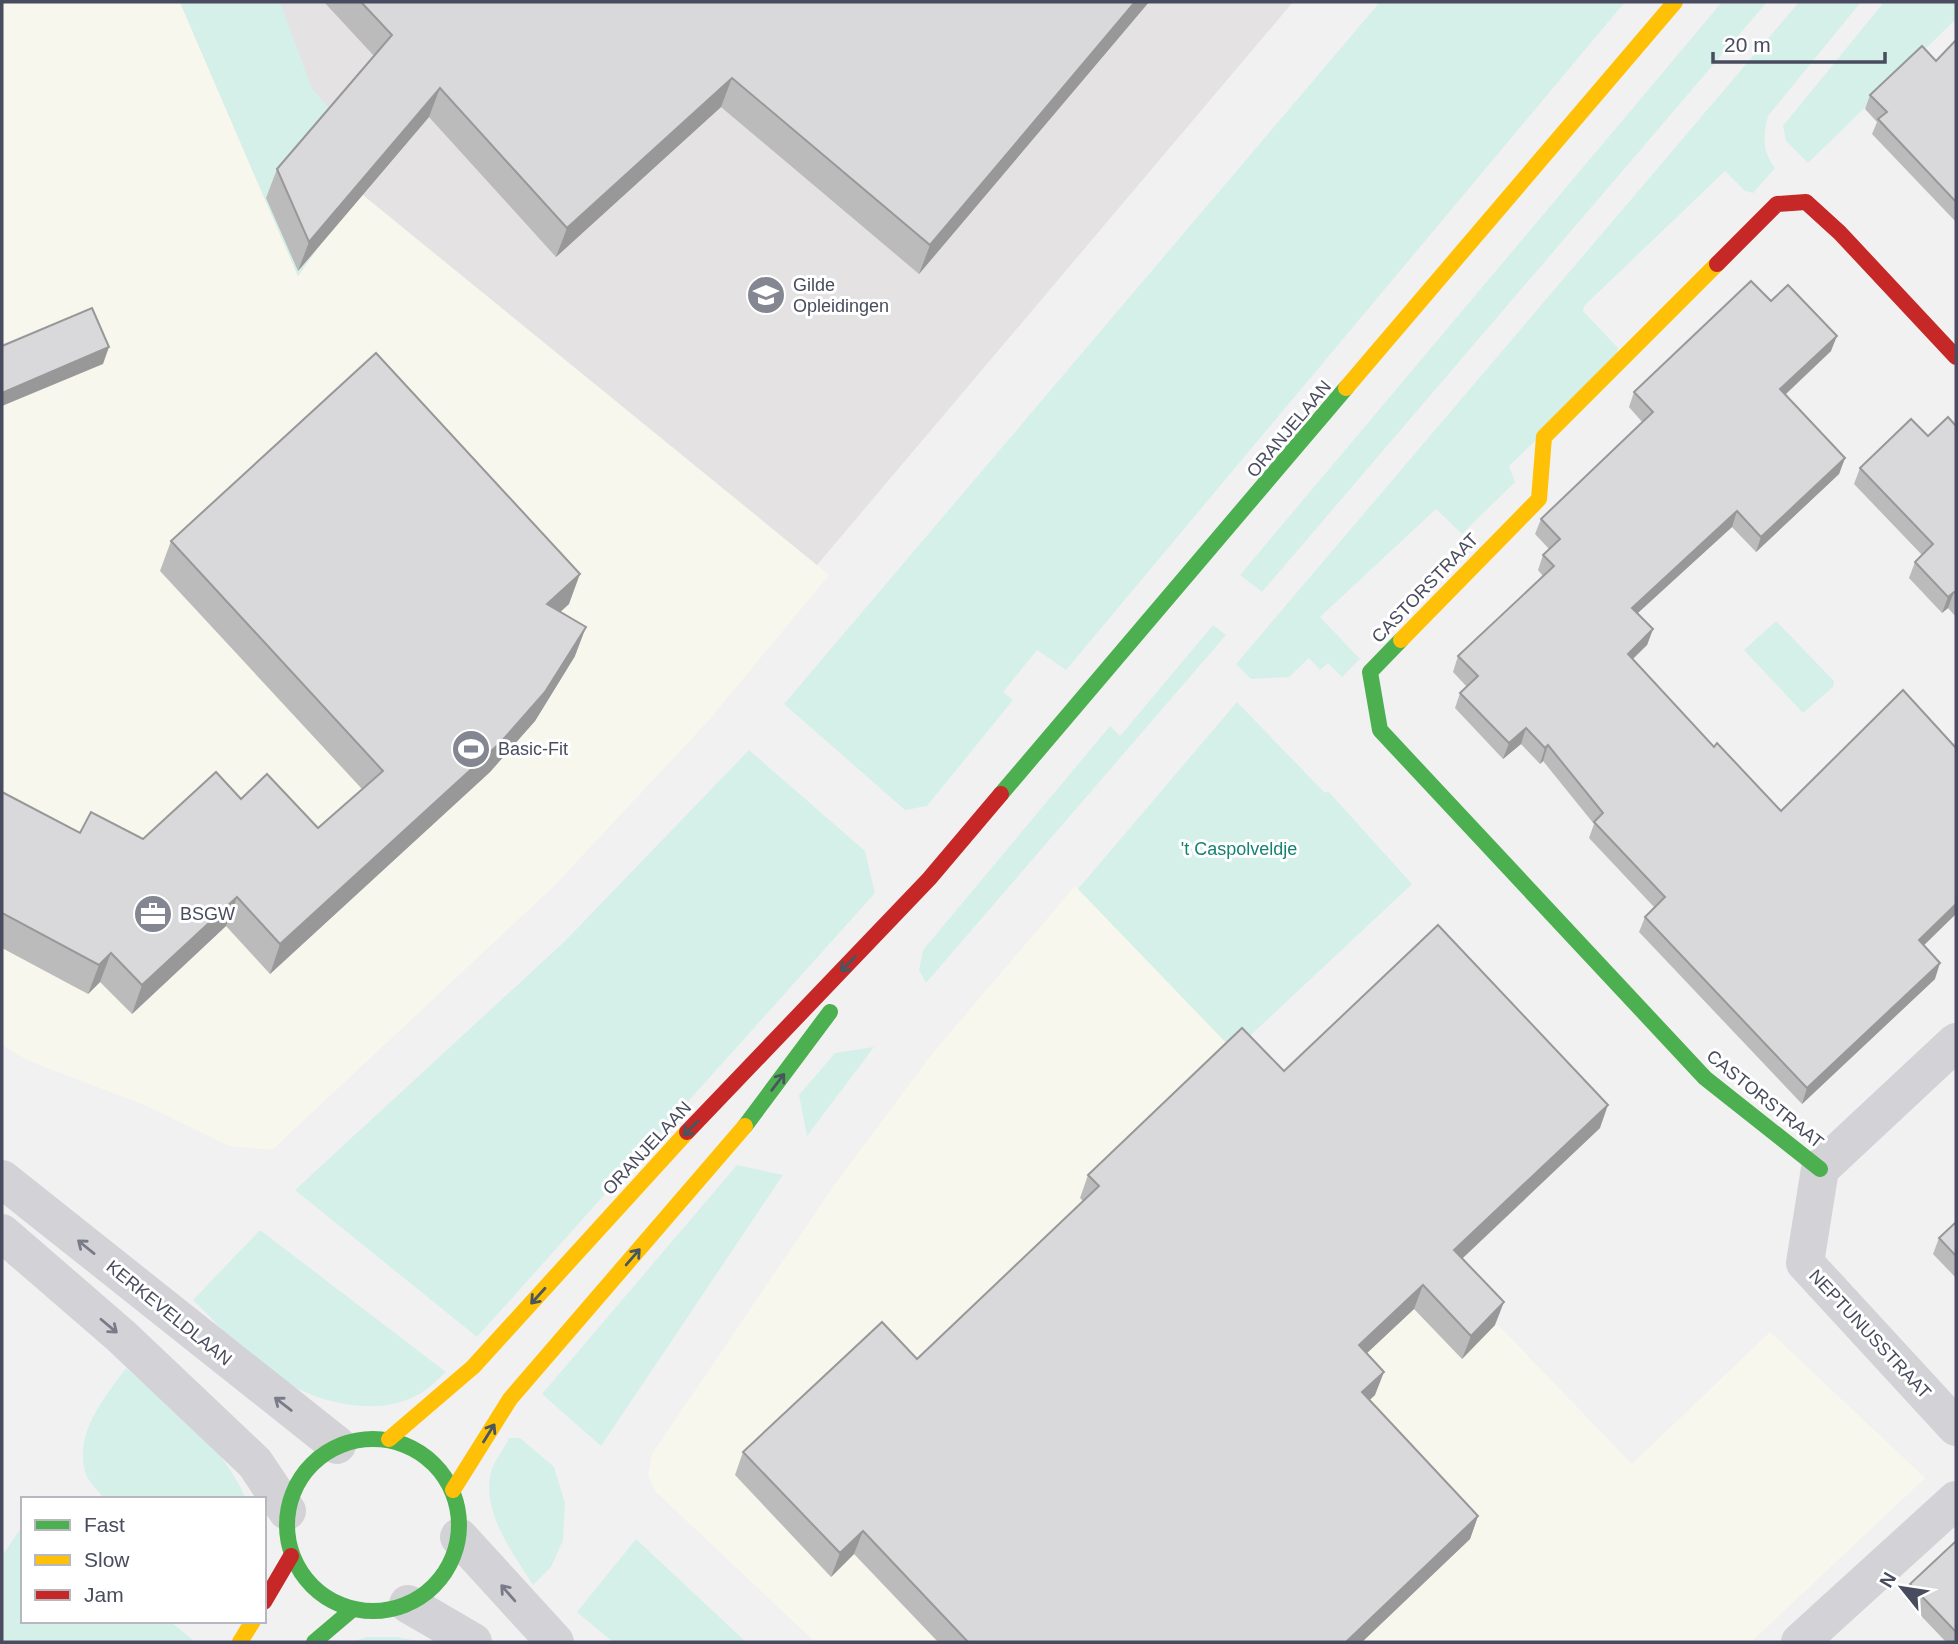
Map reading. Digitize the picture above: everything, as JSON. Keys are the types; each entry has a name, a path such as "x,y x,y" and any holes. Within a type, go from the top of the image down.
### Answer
{"street":[{"name":"ORANJELAAN","path":"389,1439 473,1367 683,1137 929,879 1675,2"},
{"name":"CASTORSTRAAT","path":"1820,1169 1705,1078 1380,730 1370,672 1539,499 1544,438 1777,204 1805,202 1840,233 1956,357"},
{"name":"ORANJELAAN","path":"453,1490 510,1399 750,1121 929,879"},
{"path":"1820,1169 1956,1042"},
{"name":"NEPTUNUSSTRAAT","path":"1820,1169 1805,1263 1956,1427"},
{"name":"KERKEVELDLAAN","path":"2,1179 337,1446"},
{"path":"2,1233 121,1336 255,1463 287,1511"},
{"path":"363,1439 389,1439 416,1449 437,1467 453,1490 459,1537 450,1564 432,1587 408,1604 381,1611 353,1609 327,1598 313,1586 291,1556 286,1534 287,1511 296,1484 314,1462 337,1446 363,1439"},
{"path":"1800,1642 1956,1500"},
{"path":"459,1537 555,1642"},
{"path":"266,1599 291,1556"},
{"path":"408,1604 473,1642"},
{"path":"314,1642 353,1609"},
{"path":"240,1642 252,1623"}],"shaded area":[{"path":"2,2 180,2 298,275 358,190 829,575 709,720 554,886 272,1150 229,1146 147,1106 29,1061 2,1045"},
{"name":"Gilde Opleidingen","path":"180,2 1293,2 817,565 358,191 298,276"},
{"path":"1075,886 1632,1464 1770,1332 1925,1478 1751,1642 815,1642 655,1491 648,1475 652,1454 835,1184 932,1054"}],"green space":[{"path":"180,2 280,2 312,89 356,138 358,190 298,276"},
{"path":"1380,2 1625,2 1066,670 1037,650 1003,692 1013,700 927,806 905,810 784,704"},
{"path":"1722,2 1767,2 1262,592 1240,575"},
{"path":"1799,2 1861,2 1768,116 1765,144 1775,168 1753,193 1745,191 1725,171 1584,306 1583,311 1618,348 1613,366 1509,466 1515,482 1462,534 1436,509 1320,617 1360,659 1342,677 1328,663 1320,670 1309,658 1289,677 1251,679 1236,664"},
{"path":"1884,2 1956,2 1956,19 1808,163 1786,141 1783,126"},
{"path":"1776,621 1834,681 1833,687 1803,713 1744,650"},
{"path":"1213,625 1226,635 926,983 919,970 923,950 1110,726 1120,736"},
{"name":"'t Caspolveldje","path":"1237,702 1325,793 1328,791 1412,884 1234,1051 1078,889"},
{"path":"749,750 865,851 875,893 477,1337 295,1190 564,942"},
{"path":"874,1047 807,1136 799,1095 835,1053"},
{"path":"737,1165 783,1175 601,1446 542,1394"},
{"path":"260,1230 446,1372 424,1391 402,1402 361,1406 318,1397 279,1379 263,1368 193,1300"},
{"path":"126,1368 209,1443 236,1479 245,1497 102,1497 87,1477 83,1447 92,1419"},
{"path":"509,1438 520,1438 554,1467 565,1503 563,1540 551,1567 533,1585 508,1546 491,1502 491,1472"},
{"path":"21,1528 21,1623 172,1623 195,1642 2,1642 2,1556"},
{"path":"636,1539 746,1642 613,1642 577,1612"},
{"path":"367,1637 398,1637 421,1642 351,1642"}],"building":[{"path":"361,2 1135,2 930,245 732,78 567,228 440,88 309,242 277,169 392,35"},
{"path":"1956,40 1956,202 1878,119 1887,112 1870,95 1922,46 1936,61"},
{"path":"1751,281 1771,301 1788,285 1837,336 1780,389 1845,458 1761,537 1737,511 1632,608 1653,629 1628,654 1714,747 1717,743 1781,811 1903,690 1956,748 1956,904 1919,940 1940,963 1807,1088 1645,917 1665,897 1594,822 1603,813 1548,745 1545,748 1526,728 1509,743 1460,693 1478,676 1458,656 1554,566 1543,555 1560,539 1541,519 1653,412 1634,392"},
{"path":"92,308 109,347 2,393 2,346"},
{"path":"376,353 580,574 547,604 586,627 545,692 501,742 280,944 237,897 142,985 111,953 99,965 2,913 2,792 80,833 91,812 143,839 216,772 241,799 267,774 318,828 383,771 171,541"},
{"path":"1948,417 1956,426 1956,594 1954,592 1948,597 1915,562 1933,544 1860,468 1911,419 1928,436"},
{"path":"1438,925 1608,1105 1454,1250 1504,1302 1471,1336 1423,1285 1359,1345 1384,1372 1362,1392 1478,1516 1346,1642 968,1642 863,1531 840,1553 743,1452 882,1322 917,1359 1099,1186 1088,1175 1242,1028 1284,1071"},
{"path":"1956,1222 1956,1256 1939,1238"},
{"path":"1956,1541 1956,1632 1910,1584"}],"traffic: fast":[{"path":"1001,794 1346,388"},
{"path":"1401,640 1370,672 1380,730 1705,1078 1820,1169"},
{"path":"745,1126 830,1012"},
{"path":"373,1439 406,1446 434,1464 452,1492 459,1525 452,1558 434,1586 406,1604 373,1611 340,1604 312,1586 294,1558 287,1525 294,1492 312,1464 340,1446 373,1439"},
{"path":"314,1642 353,1609"}],"traffic: slow":[{"path":"1346,388 1675,2"},
{"path":"1401,640 1539,499 1544,437 1717,264"},
{"path":"453,1490 510,1399 745,1126"},
{"path":"389,1439 473,1367 687,1132"},
{"path":"240,1642 252,1623"}],"traffic: jam":[{"path":"1717,264 1777,204 1806,202 1840,233 1956,357"},
{"path":"687,1132 929,879 1001,794"},
{"path":"266,1599 291,1556"}],"place":[{"name":"Gilde Opleidingen","path":"766,295"},
{"name":"Basic-Fit","path":"471,749"},
{"name":"BSGW","path":"153,914"}]}
